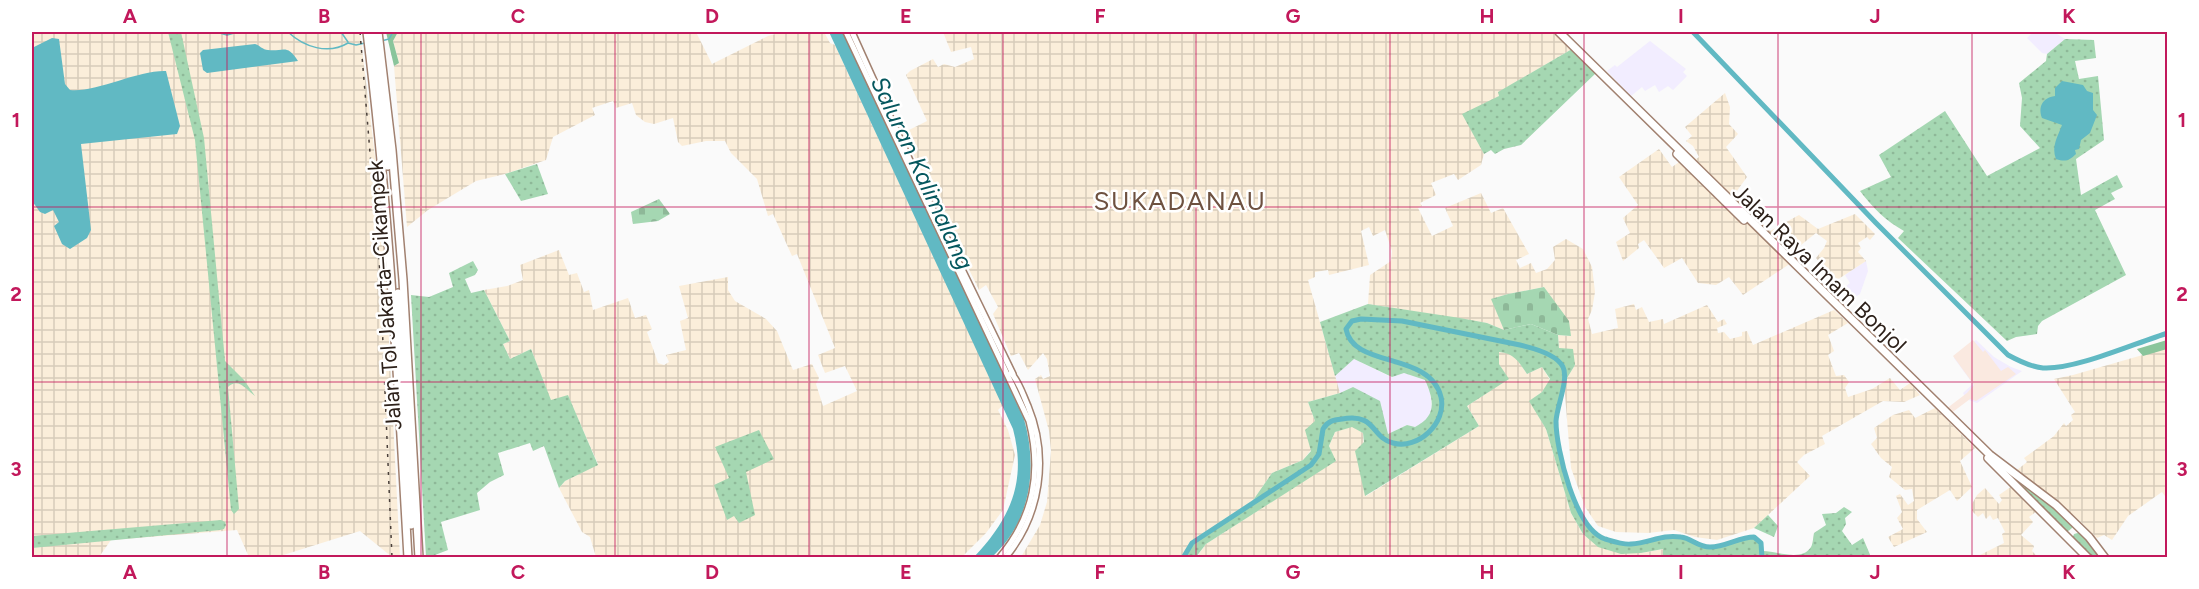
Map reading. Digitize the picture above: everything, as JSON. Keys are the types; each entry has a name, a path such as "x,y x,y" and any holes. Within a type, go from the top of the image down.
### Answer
{"highway":[{"name":"Jalan Tol Jakarta–Cikampek","path":"373,32 380,47 392,150 403,280 416,558"},
{"name":"Jalan Tol Jakarta–Cikampek","path":"373,32 369,48 383,160 392,268 408,558"},
{"path":"373,32 387,158 416,558"},
{"name":"Jalan Raya Imam Bonjol","path":"1553,32 1781,256 1992,456 2056,505 2084,532 2105,558"},
{"name":"Jalan Raya Imam Bonjol","path":"1559,32 1779,250 1807,274 2088,558"},
{"path":"2061,531 2069,531 2073,527 2073,521"},
{"path":"2072,542 2074,534 2084,532"}],"main road":[{"path":"846,32 997,347 1029,421 1036,445"},
{"path":"852,32 936,218"},
{"path":"997,347 1013,374 1033,418 1036,445 1037,473 1030,519 1018,542 1005,558"},
{"path":"1007,371 1013,374"},
{"path":"999,558 1014,539 1026,516 1037,473"}],"shaded area":[{"path":"32,32 360,32 383,223 400,557 392,557 360,531 277,557 249,557 237,530 111,540 99,557 32,557"},
{"path":"398,32 696,32 712,64 768,36 783,32 824,32 830,43 835,45 1003,405 998,410 1008,430 1015,455 1003,510 986,533 962,557 596,557 590,537 582,532 559,488 565,481 598,464 568,396 551,401 531,349 510,359 503,344 510,341 484,290 507,286 523,280 520,265 559,250 569,275 577,273 584,292 589,290 593,310 628,298 635,318 646,315 652,329 647,332 658,363 664,365 669,362 666,355 686,350 680,321 688,318 679,286 728,277 728,290 735,301 766,319 777,331 793,370 812,364 819,378 816,384 823,406 857,391 845,366 825,373 818,355 835,348 797,254 792,256 773,214 768,216 757,179 731,153 725,141 706,141 682,146 678,142 673,118 654,124 645,122 636,115 632,103 616,108 613,101 592,108 595,115 553,137 546,160 476,181 428,210 407,227 394,66 399,63 393,41"},
{"path":"943,32 1553,32 1572,49 1499,92 1478,140 1484,154 1481,165 1458,180 1454,174 1431,183 1436,195 1420,203 1422,206 1418,208 1432,236 1453,226 1445,208 1481,193 1491,213 1503,208 1529,254 1516,260 1520,268 1531,263 1536,273 1547,269 1555,260 1553,247 1566,239 1583,249 1592,267 1595,292 1588,319 1592,334 1618,328 1615,309 1634,304 1636,310 1642,307 1649,322 1663,319 1664,324 1707,305 1718,322 1724,319 1727,324 1717,328 1718,333 1724,332 1730,339 1742,336 1742,332 1747,331 1753,345 1834,310 1848,323 1828,335 1834,351 1828,355 1836,376 1844,375 1849,382 1845,388 1848,397 1872,389 1890,378 1900,390 1910,383 1920,395 1904,402 1883,401 1822,436 1825,444 1804,455 1797,462 1810,476 1754,528 1717,540 1695,537 1674,530 1648,533 1616,532 1598,526 1585,507 1571,468 1564,383 1575,365 1559,348 1558,335 1571,336 1544,287 1492,299 1504,330 1487,323 1368,304 1370,275 1391,261 1392,251 1385,230 1373,236 1369,227 1361,231 1369,265 1329,275 1328,270 1315,272 1315,277 1308,280 1340,393 1308,402 1315,421 1311,450 1303,460 1272,473 1249,506 1192,543 1183,557 1021,557 1040,525 1047,502 1051,451 1049,431 1035,379 1041,375 1043,379 1050,376 1047,359 1043,353 1028,370 1019,353 1011,356 993,314 998,307 986,285 979,290 903,133 927,121 906,75 933,59 938,67 944,64 955,67 974,59 971,47 951,52"},
{"path":"2033,32 2054,32 2065,39 2047,54 2042,53 2027,38"},
{"path":"1650,41 1686,69 1683,72 1687,76 1673,90 1668,86 1659,92 1655,85 1645,91 1642,87 1631,96 1607,71 1615,65 1617,67"},
{"path":"1725,93 1730,107 1729,124 1738,134 1726,147 1747,177 1734,195 1770,231 1799,215 1818,229 1855,214 1875,234 1870,240 1867,237 1858,243 1861,248 1858,252 1866,261 1837,280 1834,276 1831,277 1816,258 1827,241 1816,233 1791,253 1797,259 1743,295 1729,277 1716,285 1698,283 1682,258 1664,268 1644,240 1638,244 1639,248 1623,261 1616,242 1630,233 1623,218 1638,205 1619,177 1659,149 1672,167 1691,154 1696,159 1699,157 1693,146 1686,141 1692,136 1685,127"},
{"path":"1866,261 1868,271 1860,294 1844,304 1835,295 1850,283 1845,275"},
{"path":"1973,340 1983,352 1985,350 2001,371 2008,367 2016,374 1976,401 1970,399 1950,414 1946,409 1974,385 1953,356"},
{"path":"1976,340 1994,357 2022,371 1977,403 1966,399 1963,393 1973,384 1954,358"},
{"path":"2167,348 2167,499 2162,492 2128,516 2112,540 2104,535 2097,538 2079,520 2017,470 2027,462 2024,458 2054,436 2064,423 2066,426 2073,420 2071,415 2075,412 2054,379"},
{"path":"1499,352 1508,353 1517,359 1527,374 1542,367 1550,380 1542,392 1530,401 1546,429 1571,513 1583,534 1641,553 1664,549 1663,558 1196,558 1206,544 1335,461 1329,446 1335,432 1352,426 1363,433 1366,496 1479,426 1467,406 1508,379 1499,364"},
{"path":"1354,359 1391,377 1404,373 1425,380 1430,392 1432,410 1426,422 1415,427 1407,425 1388,434 1353,387 1340,393 1335,376"},
{"path":"1935,408 1975,448 1960,461 1972,487 1957,501 1950,490 1917,510 1917,519 1927,532 1894,547 1888,537 1903,529 1897,518 1902,512 1896,496 1900,494 1908,505 1914,501 1912,489 1905,490 1889,477 1892,467 1881,458 1871,444 1877,438 1874,428 1893,415 1909,410 1915,418"},
{"path":"2012,486 2037,511 2029,517 2033,522 2021,535 2034,546 2032,551 2038,557 1976,557 2004,543 2002,534 2005,532 1998,518 1993,520 1990,515 1986,519 1983,513 1978,517 1972,511 1972,504 1985,488 1999,504 2002,500 1999,495"}],"green space":[{"path":"168,32 181,32 204,138 225,361 244,380 255,396 239,384 235,383 228,387 239,509 234,514 231,510 195,140"},
{"path":"386,32 398,32 393,41 399,63 394,66"},
{"path":"2065,39 2094,40 2096,58 2075,61 2079,79 2098,76 2104,140 2076,159 2081,195 2117,175 2123,187 2111,193 2115,199 2095,210 2126,275 2042,321 2038,326 2037,334 2016,337 2007,341 1898,238 1904,231 1880,214 1860,191 1891,177 1879,155 1945,111 1987,176 2040,148 2020,126 2022,98 2019,83 2046,61 2047,54"},
{"path":"1572,49 1596,73 1521,145 1495,154 1491,150 1484,154 1462,114 1499,96 1498,92"},
{"path":"537,164 548,194 521,201 505,174"},
{"path":"659,199 670,214 658,221 633,224 631,212"},
{"path":"473,261 478,270 475,275 465,279 471,293 484,290 510,341 503,344 510,359 531,349 551,400 568,395 598,465 565,481 559,488 544,446 533,451 530,443 498,453 504,475 490,482 477,493 480,510 441,522 448,550 435,555 436,557 426,557 411,295 429,297 453,287 449,273"},
{"path":"1544,287 1569,321 1571,336 1558,335 1531,324 1504,330 1491,299"},
{"path":"1368,304 1487,323 1504,330 1531,324 1558,335 1559,348 1573,349 1575,365 1564,383 1558,403 1556,421 1558,441 1576,509 1588,527 1602,538 1630,545 1664,536 1684,537 1698,545 1710,547 1745,537 1754,537 1761,543 1763,551 1795,555 1807,551 1812,546 1814,533 1826,525 1822,514 1836,513 1844,507 1852,512 1845,518 1846,524 1842,531 1852,545 1863,538 1871,557 1663,558 1663,549 1621,554 1598,547 1583,534 1571,513 1546,429 1529,401 1542,392 1550,379 1542,367 1527,374 1512,356 1499,352 1499,364 1509,379 1467,406 1479,426 1365,496 1355,451 1364,442 1363,433 1352,427 1335,432 1329,446 1336,461 1206,544 1196,557 1183,558 1192,543 1249,506 1272,473 1303,460 1311,451 1305,430 1315,421 1308,402 1353,387 1380,401 1388,434 1407,425 1415,427 1427,418 1432,401 1425,380 1404,373 1392,377 1354,359 1335,376 1320,322"},
{"path":"2167,340 2167,349 2143,356 2137,349"},
{"path":"1917,387 1971,437 2074,524 2072,528 2061,531"},
{"path":"759,430 774,459 746,472 755,515 739,523 734,516 727,520 714,485 729,478 715,447"},
{"path":"1768,515 1778,526 1774,537 1754,528"},
{"path":"221,520 226,525 220,530 32,548 32,536"},
{"path":"2081,532 2105,557 2088,557 2072,539 2074,534"}],"water":[{"path":"829,32 844,32 1024,419 1030,456 1028,493 1015,528 992,557 974,557 997,528 1012,499 1018,466 1013,429"},
{"path":"52,38 59,39 65,84 70,90 92,88 143,74 166,71 180,126 177,134 81,144 91,230 87,238 70,249 62,244 54,226 59,222 53,210 45,214 40,212 32,201 32,48"},
{"path":"255,44 266,50 288,50 298,61 207,73 203,70 200,53 203,50"},
{"path":"2062,81 2083,85 2087,91 2093,93 2093,110 2097,115 2090,133 2081,140 2079,149 2075,150 2076,154 2064,161 2056,159 2054,150 2062,125 2042,118 2041,110 2044,101 2055,96 2055,88"}],"waterway":[{"path":"216,32 227,35 238,32"},
{"path":"288,32 301,42 316,48 324,49 340,47 348,43 356,45 365,43"},
{"path":"341,32 348,42"},
{"path":"381,41 389,39 393,32"},
{"path":"1693,32 1876,223 2008,355 2043,368 2071,365 2168,333"},
{"path":"1183,558 1192,543 1311,465 1319,454 1323,429 1331,421 1362,419 1386,440 1402,444 1421,438 1435,425 1442,407 1441,397 1434,383 1422,373 1362,350 1352,342 1346,329 1352,321 1361,319 1402,321 1520,345 1556,358 1563,367 1565,378 1556,421 1559,450 1576,505 1594,532 1605,539 1625,544 1674,536 1710,547 1754,537 1761,543 1762,558"}],"railway":[{"path":"360,32 380,273 392,558"}],"district":[{"name":"SUKADANAU","path":"1180,201"}],"water label":[{"name":"Saluran Kalimalang","path":"922,173"}]}
